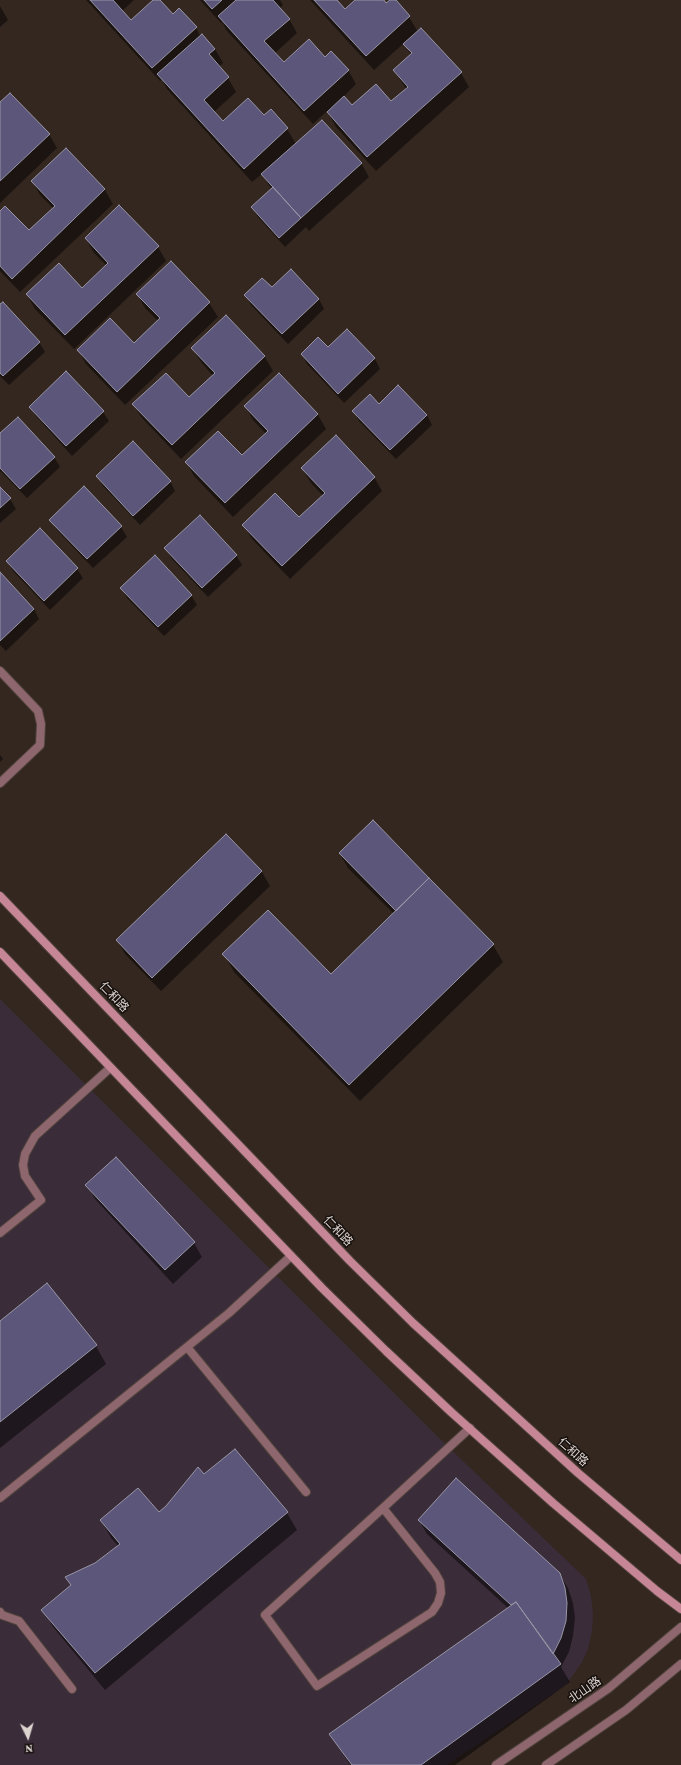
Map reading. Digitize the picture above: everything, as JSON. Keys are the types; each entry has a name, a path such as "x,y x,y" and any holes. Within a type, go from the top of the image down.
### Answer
{"main road":[{"name":"仁和路","path":"0,896 350,1261 413,1323 578,1474 681,1560"},
{"path":"0,952 291,1256 375,1340 553,1503 681,1609"}],"street":[{"path":"0,671 38,711 41,724 40,745 0,783"},
{"path":"0,1232 41,1200 25,1176 23,1165 25,1154 35,1136 110,1068"},
{"path":"0,1498 229,1313 291,1256"},
{"path":"187,1347 306,1492"},
{"path":"383,1508 435,1573 440,1582 441,1593 438,1604 432,1612 317,1686 265,1615 470,1428"},
{"path":"0,1612 2,1615 18,1621 72,1689"},
{"name":"北山路","path":"496,1765 609,1688 681,1627"},
{"path":"546,1765 626,1710 681,1664"}],"shaded area":[{"path":"0,999 441,1440 586,1579 591,1596 593,1614 592,1631 588,1649 582,1662 566,1685 447,1765 0,1765"}],"building":[{"path":"90,0 113,0 131,20 153,0 160,0 173,14 179,8 197,27 152,68"},
{"path":"204,0 222,0 212,9"},
{"path":"236,0 273,0 290,19 264,41 284,62 309,39 325,57 331,51 349,70 304,111 218,16"},
{"path":"314,0 337,0 345,9 355,0 384,0 386,3 390,0 396,0 410,16 366,56"},
{"path":"421,28 462,72 367,157 327,112 344,96 352,105 376,84 391,101 408,87 393,70 412,53 403,44"},
{"path":"202,34 215,49 209,54 229,77 204,100 223,121 248,98 264,115 271,109 288,128 244,169 157,74"},
{"path":"10,93 50,134 0,181 0,102"},
{"path":"322,120 362,163 301,218 261,174"},
{"path":"66,148 105,189 12,279 0,266 0,211 5,206 29,230 55,206 31,181"},
{"path":"273,187 301,218 279,238 251,207"},
{"path":"119,205 159,246 65,335 26,294 59,263 82,288 108,263 85,238"},
{"path":"171,261 210,302 117,392 77,350 110,318 134,343 160,318 136,294"},
{"path":"291,269 319,299 282,334 244,295 262,278 272,287"},
{"path":"3,302 40,342 3,376 0,373 0,304"},
{"path":"226,315 265,356 172,445 132,404 166,373 189,397 215,373 191,348"},
{"path":"347,329 375,358 338,394 301,354 318,337 328,347"},
{"path":"66,371 104,411 66,446 29,407"},
{"path":"279,373 318,414 225,503 185,462 218,431 242,455 268,431 244,406"},
{"path":"398,385 427,415 390,450 352,411 370,394 379,404"},
{"path":"18,417 55,457 20,489 0,468 0,433"},
{"path":"336,435 375,477 282,566 242,525 275,493 299,517 325,493 301,468"},
{"path":"133,441 171,481 133,516 96,476"},
{"path":"84,486 122,526 87,559 49,520"},
{"path":"0,487 11,498 0,508"},
{"path":"200,515 237,555 202,588 164,548"},
{"path":"40,528 78,568 44,601 6,561"},
{"path":"155,555 192,595 158,627 120,588"},
{"path":"0,572 34,609 0,641"},
{"path":"373,820 429,878 396,911 339,853"},
{"path":"226,834 262,871 152,978 116,940"},
{"path":"429,878 494,944 349,1085 222,954 268,910 331,974"},
{"path":"116,1157 195,1242 165,1270 85,1185"},
{"path":"47,1283 97,1345 0,1422 0,1321"},
{"path":"235,1449 288,1512 95,1673 41,1610 71,1585 65,1577 95,1563 120,1544 100,1520 138,1488 159,1512 166,1506 198,1467 204,1474"},
{"path":"456,1478 560,1573 565,1588 567,1603 566,1621 561,1638 553,1654 516,1602 511,1605 418,1520"},
{"path":"516,1602 561,1664 421,1765 352,1765 329,1734"}]}
